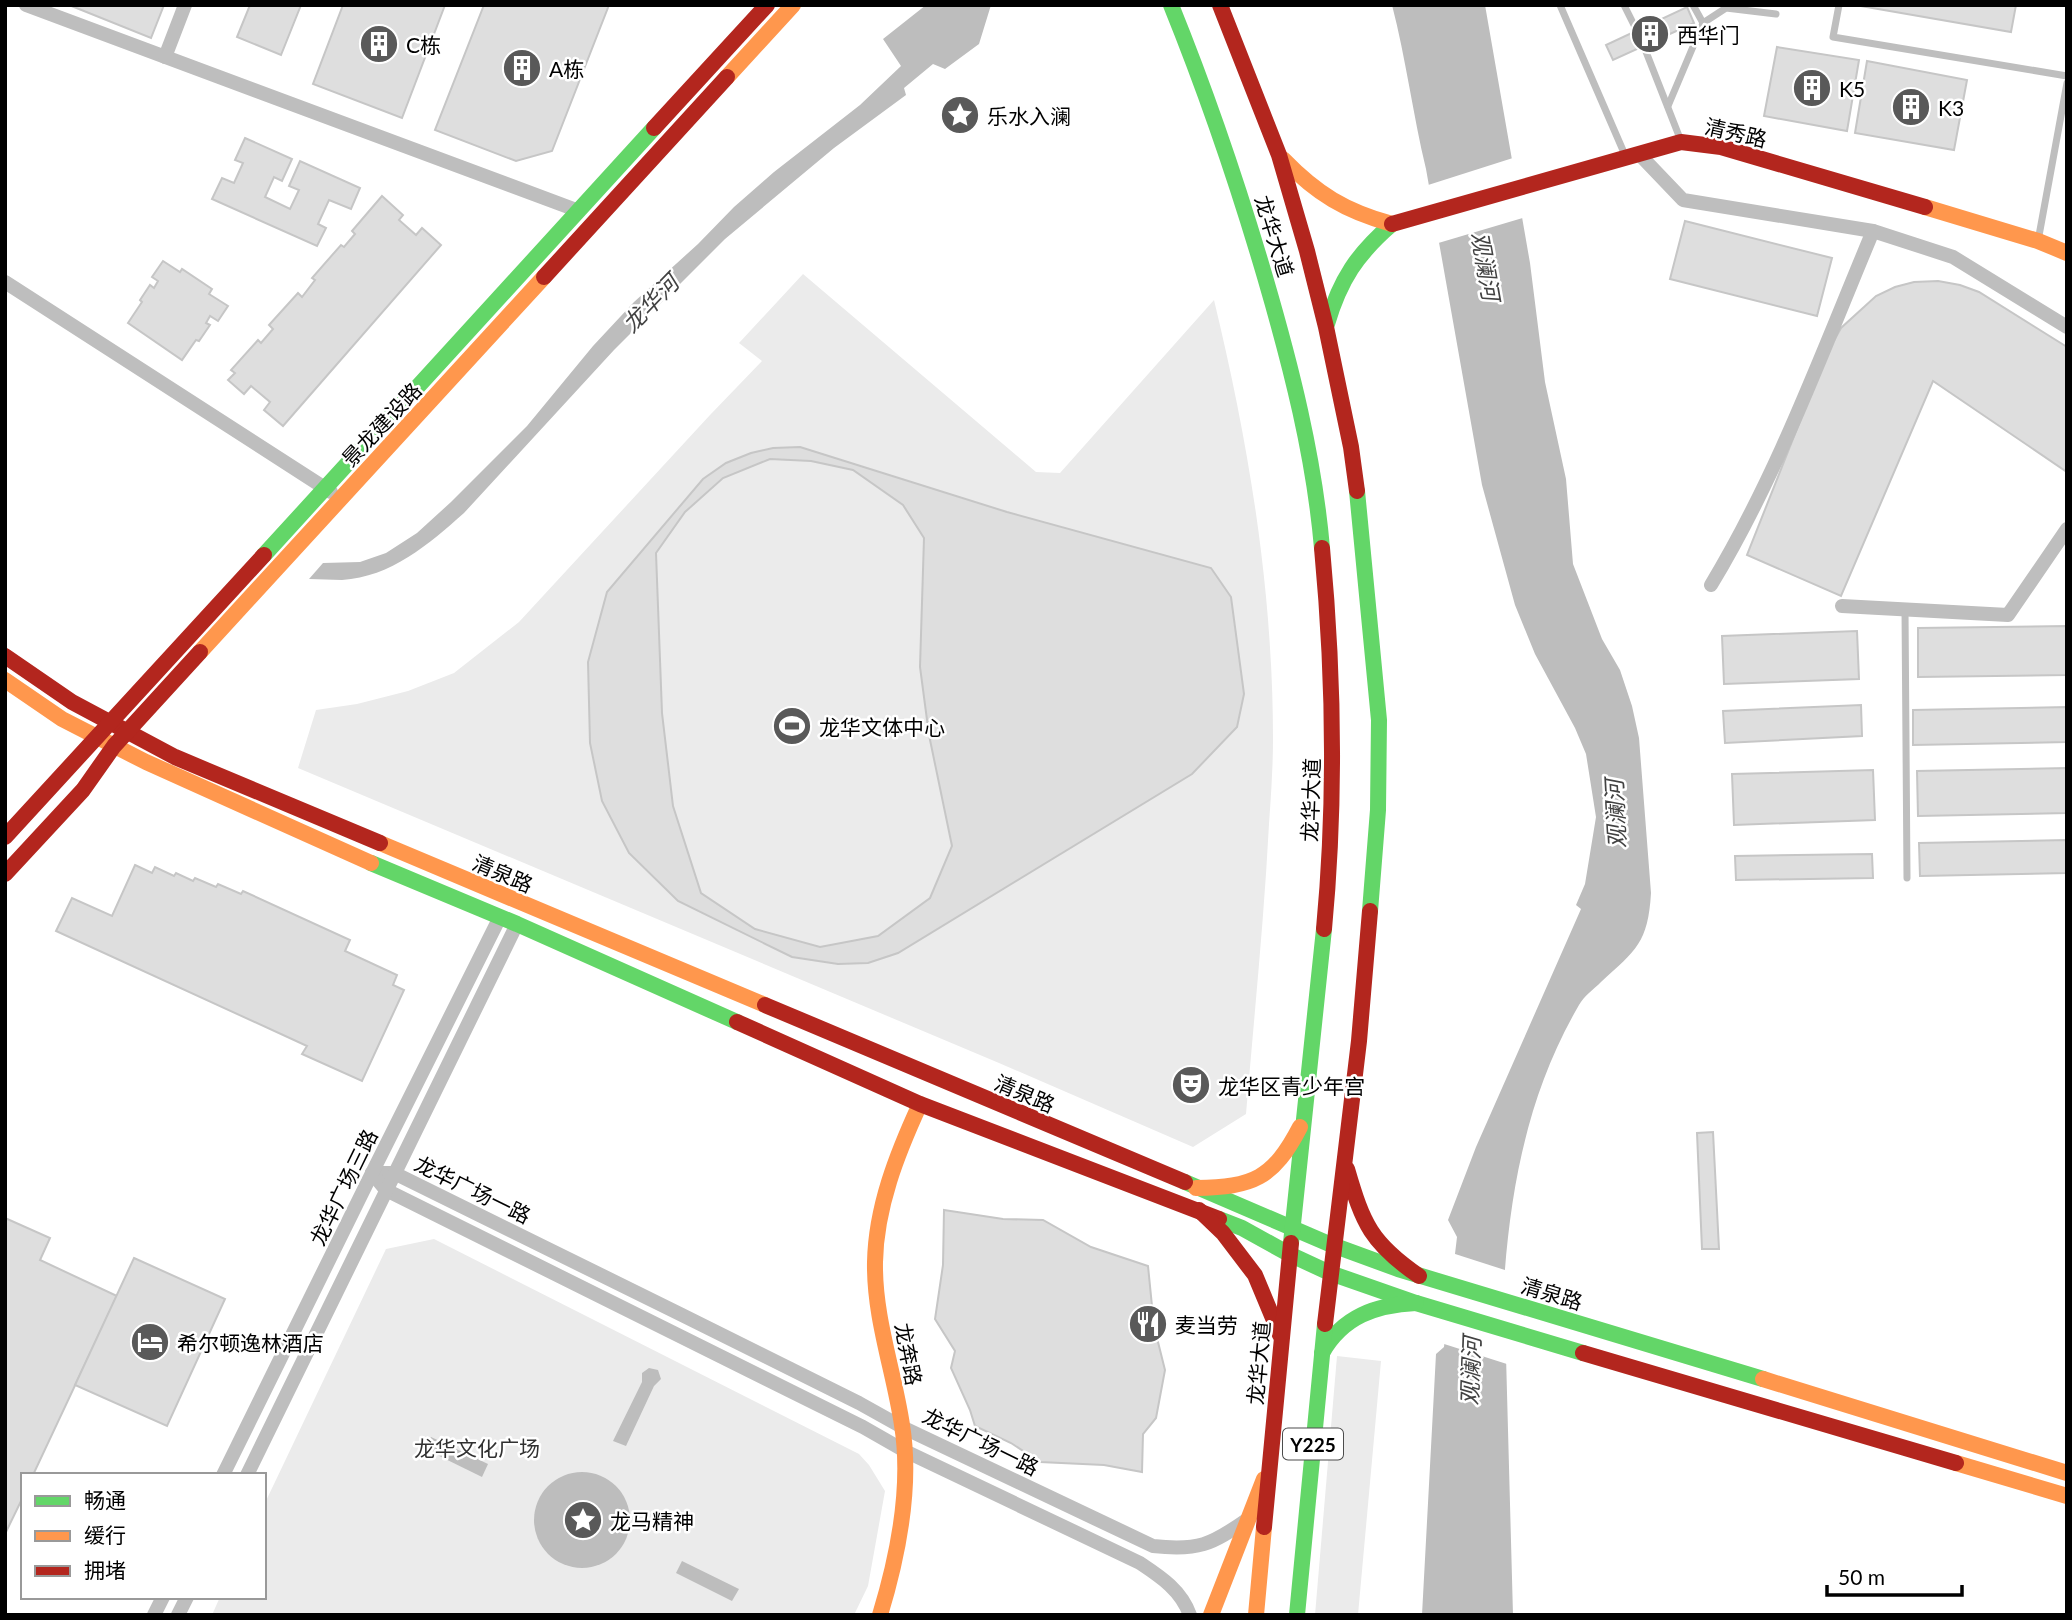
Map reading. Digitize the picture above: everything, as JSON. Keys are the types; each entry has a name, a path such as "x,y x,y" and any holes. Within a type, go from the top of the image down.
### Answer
{"main road":[{"name":"景龙建设路","path":"5,837 767,5"},
{"name":"景龙建设路","path":"5,874 83,790 114,746 793,5"},
{"name":"龙华大道","path":"1171,5 1207,94 1242,196 1286,348 1302,414 1315,488 1330,639 1333,715 1328,885 1289,1254 1256,1615"},
{"name":"龙华大道","path":"1220,5 1279,155 1326,327 1351,447 1362,533 1379,720 1378,810 1359,1041 1321,1356 1297,1615"},
{"name":"清秀路","path":"1392,223 1681,142 1721,147 2038,241 2067,253"},
{"path":"1279,155 1325,199 1343,209 1392,223"},
{"path":"1326,327 1338,287 1347,272 1368,244 1392,223"},
{"name":"清泉路","path":"5,656 72,702 175,757 1293,1227 1334,1247 1419,1276 2067,1474"},
{"name":"清泉路","path":"5,680 62,719 161,770 353,856 517,924 920,1104 1242,1228 1330,1273 1416,1303 2067,1496"},
{"name":"龙奔路","path":"880,1615 890,1576 907,1471 902,1427 879,1306 875,1264 878,1230 885,1199 920,1104"},
{"path":"1196,1188 1225,1189 1261,1178 1279,1161 1293,1142 1304,1118"},
{"path":"1345,1159 1360,1210 1370,1230 1388,1253 1419,1276"},
{"path":"1199,1210 1223,1233 1255,1275 1282,1339"},
{"path":"1321,1356 1327,1341 1335,1332 1357,1317 1403,1303 1416,1303"},
{"path":"1211,1615 1269,1466"}],"street":[{"path":"26,5 579,211"},
{"path":"165,57 185,5"},
{"path":"1633,156 1683,200 1873,231 1952,257 2067,327"},
{"path":"1711,585 1733,549 1784,441 1873,231"},
{"path":"5,282 341,498"},
{"path":"1842,606 2008,615 2067,529"},
{"name":"龙华广场三路","path":"224,1473 500,917"},
{"name":"龙华广场三路","path":"248,1473 517,924"},
{"name":"龙华广场一路","path":"372,1173 394,1173 859,1403 902,1427 1153,1546 1177,1549 1203,1546 1223,1537 1248,1519"},
{"name":"龙华广场一路","path":"372,1173 386,1190 905,1451 1140,1563 1177,1591 1191,1615"},
{"path":"154,1615 162,1599"},
{"path":"178,1615 186,1599"}],"lane":[{"path":"1560,5 1633,156"},
{"path":"1623,5 1641,39 1681,142"},
{"path":"1693,5 1703,23"},
{"path":"1839,5 1833,37 2067,76"},
{"path":"1667,107 1703,23 1726,8 1776,14"},
{"path":"2038,241 2067,83"},
{"path":"2055,146 2067,148"},
{"path":"1905,609 1906,878"}],"green space":[{"name":"龙华文体中心","path":"803,274 1036,472 1060,473 1214,300 1238,409 1257,518 1269,628 1273,760 1246,1114 1193,1147 298,768 316,710 357,704 408,691 454,673 519,622 762,361 739,343"},
{"name":"龙华文化广场","path":"434,1239 859,1454 885,1491 868,1586 854,1615 212,1615 219,1599 266,1599 266,1501 386,1249"},
{"path":"1337,1356 1381,1361 1358,1615 1315,1615"}],"water":[{"name":"龙华河","path":"926,5 991,5 979,44 945,69 933,64 904,88 906,95 834,148 725,239 614,350 464,513 437,536 408,557 377,573 342,580 309,579 323,563 360,562 386,553 417,533 451,502 527,426 593,346 634,302 734,207 860,105 901,66 883,39"},
{"name":"观澜河","path":"1392,5 1485,5 1530,263 1545,382 1566,479 1573,564 1602,639 1620,670 1639,738 1651,893 1647,924 1638,944 1579,1005 1562,1038 1535,1104 1518,1174 1504,1282 1513,1615 1422,1615 1436,1354 1444,1347 1457,1237 1448,1220 1476,1147 1581,909 1576,905 1585,884 1596,817 1586,754 1535,654 1515,605 1482,485 1426,169"},
{"path":"649,1368 658,1370 661,1379 654,1386 626,1446 613,1441 642,1382 642,1373"},
{"path":"431,1437 488,1464 482,1477 425,1449"},
{"path":"582,1472 600,1476 616,1486 626,1502 630,1520 626,1538 616,1554 600,1564 582,1568 564,1564 548,1554 538,1538 534,1520 538,1502 548,1486 564,1476"},
{"path":"682,1561 739,1589 732,1601 676,1573"}],"pier":[{"path":"1516,157 1526,217 1435,244 1425,186"},
{"path":"1452,1253 1508,1271 1510,1365 1441,1343"}],"building":[{"path":"69,5 164,5 151,38"},
{"path":"250,5 301,5 281,55 237,37"},
{"name":"C栋","path":"343,5 445,5 402,118 313,84"},
{"name":"A栋","path":"484,5 609,5 552,151 516,161 435,130"},
{"path":"1855,5 2016,5 2011,32"},
{"name":"西华门","path":"1687,7 1694,23 1613,60 1606,45"},
{"name":"K5","path":"1777,47 1859,60 1847,131 1764,116"},
{"name":"K3","path":"1867,61 1967,80 1954,150 1855,133"},
{"path":"245,138 292,159 282,181 274,177 265,197 290,209 299,190 289,186 300,161 360,188 351,209 329,200 318,224 326,228 317,246 212,199 222,178 234,183 243,163 235,160"},
{"path":"382,196 403,215 399,220 416,235 422,228 441,245 283,426 264,410 270,402 251,386 244,394 228,380 235,373 231,370 258,340 261,343 273,329 269,325 298,293 302,297 315,280 312,278 341,245 344,247 355,234 352,231"},
{"path":"1685,221 1832,258 1817,316 1670,279"},
{"path":"163,261 180,272 182,269 212,289 209,294 228,306 218,321 210,316 206,323 210,325 182,360 128,323 150,285 154,288 158,281 152,277"},
{"path":"1938,281 1979,292 2067,347 2067,472 1933,381 1841,596 1747,555 1827,353 1841,328 1876,296 1914,282"},
{"path":"800,447 1007,512 1211,568 1231,597 1244,694 1237,727 1192,774 898,953 868,963 838,964 792,957 678,901 629,853 602,801 590,743 588,662 607,592 703,479 726,463 773,448","holes":["770,459 811,461 853,470 903,505 924,538 920,667 929,735 952,846 930,898 878,936 820,947 755,929 701,893 673,806 662,713 656,553 685,512 723,478"]},
{"path":"2067,626 2067,675 1918,677 1918,628"},
{"path":"1857,631 1859,679 1724,684 1722,636"},
{"path":"1861,705 1862,736 1725,743 1723,711"},
{"path":"2067,707 2067,742 1913,745 1913,710"},
{"path":"2067,768 2067,813 1918,816 1917,771"},
{"path":"1873,770 1875,820 1734,825 1732,774"},
{"path":"2067,840 2067,873 1920,876 1919,843"},
{"path":"1872,854 1873,878 1736,880 1735,856"},
{"path":"135,865 152,873 155,867 174,876 176,873 216,887 218,884 241,894 243,891 350,940 345,951 397,975 393,985 404,990 362,1081 302,1054 307,1046 56,931 72,898 112,916"},
{"path":"1713,1132 1719,1249 1702,1249 1697,1133"},
{"path":"944,1210 1003,1219 1043,1220 1091,1247 1148,1266 1154,1326 1165,1370 1156,1418 1143,1434 1142,1472 1104,1465 1040,1462 1011,1443 975,1426 951,1368 955,1351 935,1319 943,1265"},
{"path":"5,1218 50,1238 40,1260 117,1296 34,1473 21,1473 21,1501 5,1534"},
{"name":"希尔顿逸林酒店","path":"134,1258 225,1299 167,1426 75,1385"}],"traffic: fast":[{"path":"1171,5 1221,140 1275,310 1307,445 1322,548"},
{"path":"264,555 654,128"},
{"path":"1327,324 1351,269 1369,246 1392,224"},
{"path":"1357,491 1379,720 1378,810 1370,911"},
{"path":"371,863 517,924 737,1022"},
{"path":"1291,1243 1324,929"},
{"path":"1185,1182 1327,1243 1398,1269 1763,1379"},
{"path":"1219,1219 1330,1273 1416,1303 1583,1353"},
{"path":"1322,1353 1330,1340 1350,1321 1387,1306 1416,1303"},
{"path":"1297,1615 1325,1324"}],"traffic: slow":[{"path":"727,77 793,5"},
{"path":"1283,159 1333,200 1392,224"},
{"path":"1925,207 2038,241 2067,253"},
{"path":"200,652 544,277"},
{"path":"5,680 62,719 146,762 371,863"},
{"path":"380,843 765,1005"},
{"path":"880,1615 902,1521 905,1449 899,1405 878,1304 876,1241 889,1181 920,1104"},
{"path":"1196,1188 1232,1185 1259,1177 1280,1158 1300,1127"},
{"path":"1763,1379 2067,1473"},
{"path":"1956,1463 2067,1496"},
{"path":"1211,1615 1264,1479"},
{"path":"1256,1615 1264,1527"}],"traffic: jam":[{"path":"654,128 767,5"},
{"path":"1220,5 1279,155 1307,251 1326,327 1351,447 1357,491"},
{"path":"544,277 727,77"},
{"path":"1392,224 1681,142 1721,147 1925,207"},
{"path":"1322,548 1332,738 1324,929"},
{"path":"5,837 264,555"},
{"path":"5,874 83,790 114,746 200,652"},
{"path":"5,656 72,702 175,757 380,843"},
{"path":"1325,1324 1359,1041 1370,911"},
{"path":"765,1005 1185,1182"},
{"path":"737,1022 920,1104 1219,1219"},
{"path":"1347,1169 1358,1204 1371,1231 1390,1253 1419,1276"},
{"path":"1199,1210 1223,1233 1255,1275 1280,1335"},
{"path":"1264,1527 1291,1243"},
{"path":"1583,1353 1956,1463"}],"place":[{"name":"西华门","path":"1650,34"},
{"name":"C栋","path":"379,44"},
{"name":"A栋","path":"522,68"},
{"name":"K5","path":"1812,88"},
{"name":"K3","path":"1911,107"},
{"name":"乐水入澜","path":"960,115"},
{"name":"龙华文体中心","path":"792,726"},
{"name":"龙华区青少年宫","path":"1191,1085"},
{"name":"麦当劳","path":"1148,1324"},
{"name":"希尔顿逸林酒店","path":"150,1342"},
{"name":"龙马精神","path":"583,1520"}]}
